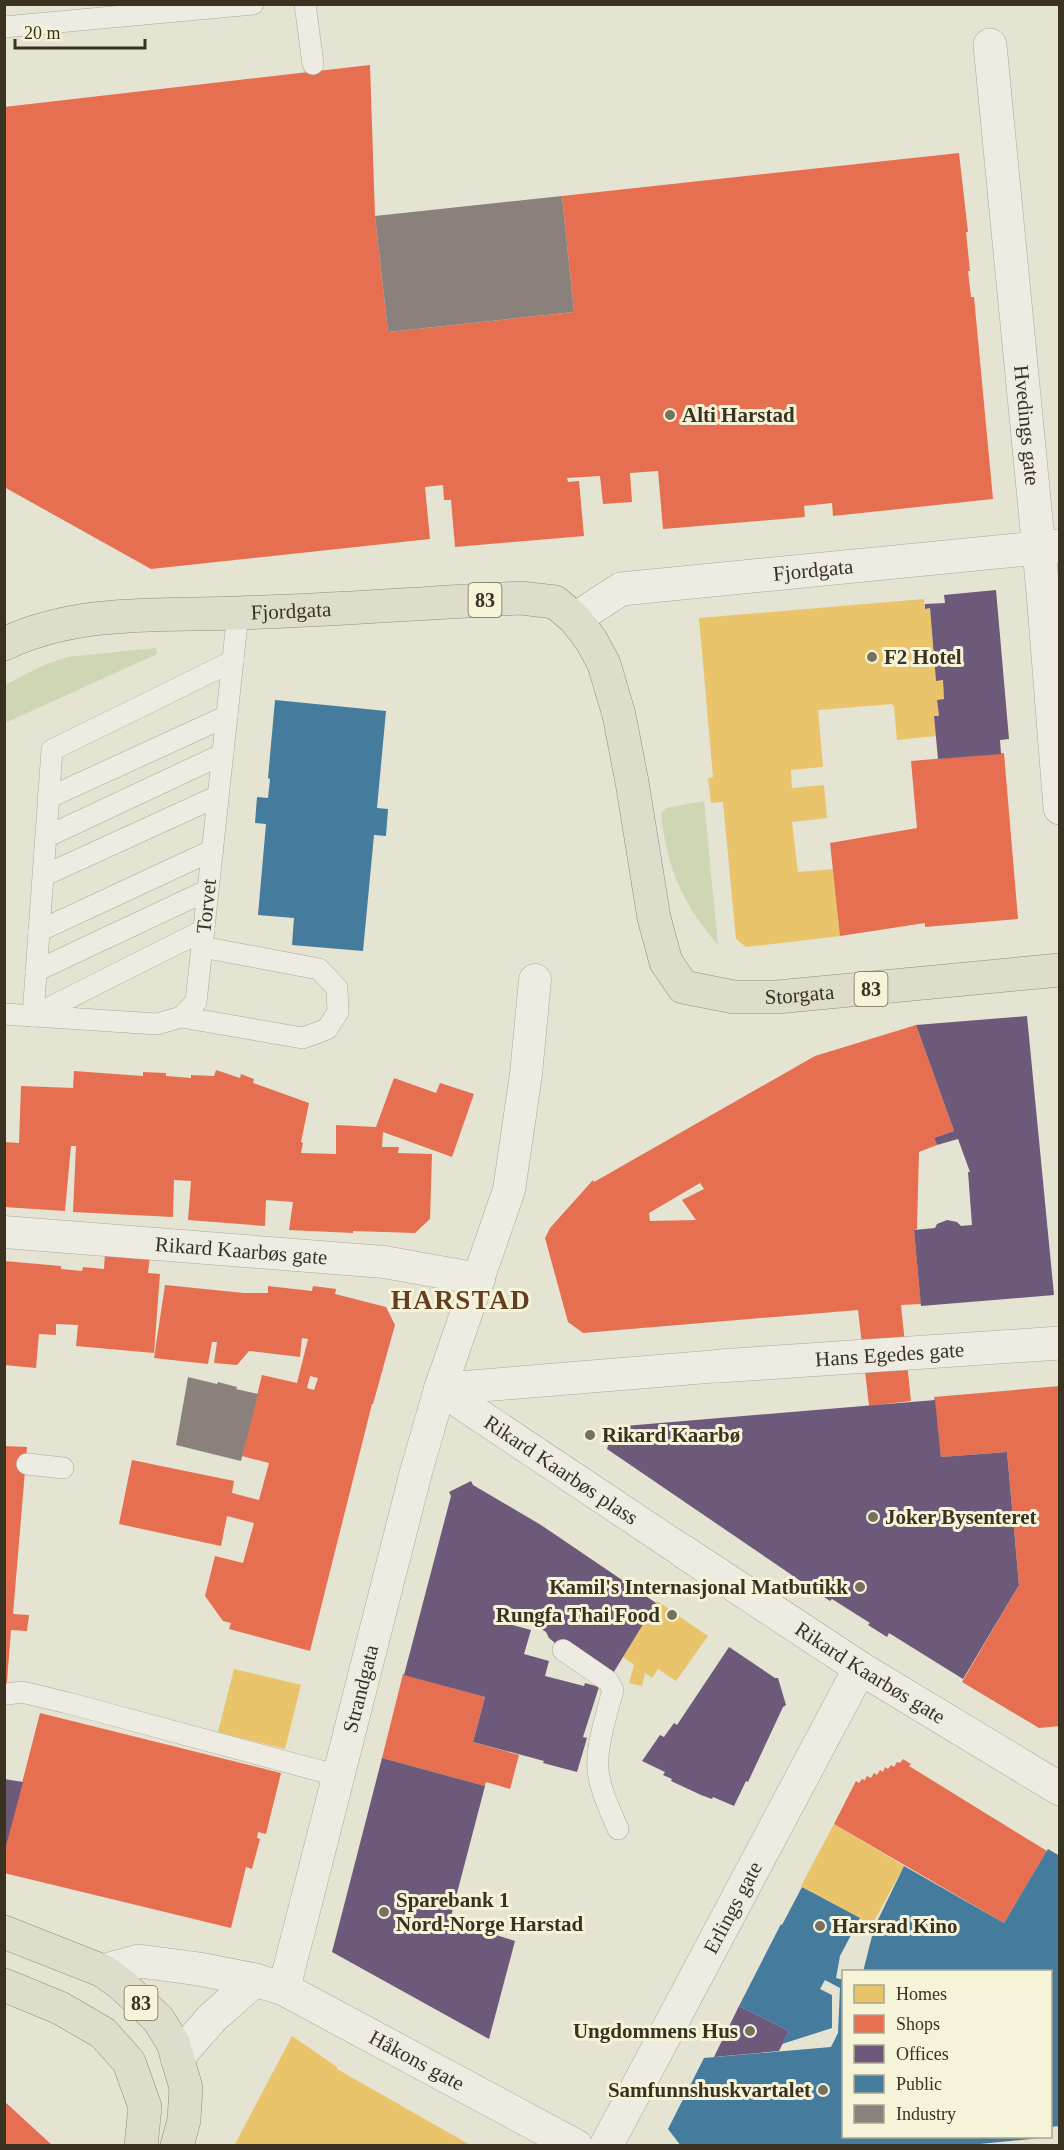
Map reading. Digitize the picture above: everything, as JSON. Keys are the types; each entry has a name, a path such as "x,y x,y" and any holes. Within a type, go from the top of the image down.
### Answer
{"highway":[{"name":"Fjordgata","path":"4,645 58,626 100,617 238,613 521,598 555,602 575,619 591,640 604,664 619,715 654,918 666,962 683,987"},
{"name":"Storgata","path":"683,987 734,997 777,997 1059,970"},
{"name":"83","path":"4,1932 103,1971 121,1984 158,2019 174,2043 186,2088 184,2120 177,2145"},
{"name":"83","path":"4,1985 60,2008 103,2033 129,2062 145,2107 141,2145"}],"street":[{"name":"Hvedings gate","path":"990,45 1048,547 1043,592 1059,808"},
{"name":"Fjordgata","path":"575,619 621,589 1048,547"},
{"path":"440,1389 509,1190 526,1074 535,980"},
{"name":"Rikard Kaarbøs gate","path":"4,1232 384,1262 479,1279"},
{"name":"Hans Egedes gate","path":"719,1366 1059,1342"},
{"name":"Rikard Kaarbøs plass","path":"440,1389 719,1366"},
{"name":"Rikard Kaarbøs plass","path":"440,1389 684,1552"},
{"name":"Strandgata","path":"270,1984 339,1776 416,1472 440,1389"},
{"name":"Rikard Kaarbøs gate","path":"684,1552 860,1668 1059,1789"},
{"name":"Erlings gate","path":"606,2145 860,1668"},
{"name":"Håkons gate","path":"103,1971 139,1961 199,1969 270,1984 576,2145"},
{"path":"177,2058 212,2018 270,1984"}],"lane":[{"path":"4,27 253,4"},
{"path":"305,4 313,64"},
{"name":"Torvet","path":"181,1017 196,1002 238,613"},
{"path":"33,1016 52,750 233,661"},
{"path":"48,798 227,716"},
{"path":"46,837 223,754"},
{"path":"43,876 218,796"},
{"path":"39,931 213,850"},
{"path":"36,971 208,890"},
{"path":"4,1014 33,1016 158,1024 181,1017 303,1038 327,1029 338,1012 337,988 319,969 203,938 33,1016"},
{"path":"27,1464 63,1468"},
{"path":"563,1650 608,1681 613,1690 603,1728 598,1769 607,1803 618,1829"},
{"path":"7,1694 22,1692 68,1703 339,1776"}],"green space":[{"path":"156,648 157,654 5,723 5,685 42,666 67,657"},
{"path":"704,801 718,945 695,915 678,884 667,850 661,813 666,808"}],"building: Homes":[{"path":"924,599 925,609 930,608 936,681 943,680 944,699 937,700 939,716 934,716 936,736 897,740 892,704 818,710 823,767 791,770 792,788 824,785 827,818 792,822 798,872 834,869 840,936 746,947 736,939 723,802 711,803 708,778 713,777 699,618"},
{"path":"657,1601 708,1636 676,1681 658,1669 652,1678 645,1673 642,1686 629,1683 634,1665 623,1657"},
{"path":"234,1669 301,1685 285,1749 218,1732"},
{"path":"834,1824 904,1866 872,1925 801,1886"},
{"path":"292,2036 337,2069 472,2146 234,2146"}],"building: Shops":[{"path":"370,65 375,216 388,332 574,312 562,196 959,153 968,232 966,232 970,271 968,271 971,297 974,297 993,499 833,516 832,503 804,506 805,517 663,529 658,471 630,473 632,502 603,504 600,476 567,478 568,482 579,481 584,536 455,547 451,500 444,500 443,485 425,487 430,539 151,569 4,487 4,107"},
{"path":"1004,753 1018,919 925,927 925,923 840,936 830,843 917,828 911,761"},
{"path":"916,1025 954,1131 934,1138 937,1145 919,1152 917,1229 914,1230 921,1304 901,1305 911,1401 869,1406 858,1310 583,1333 568,1322 545,1238 550,1228 593,1180 594,1182 815,1056","holes":["700,1183 704,1189 682,1200 696,1220 650,1221 649,1213"]},
{"path":"216,1070 240,1078 241,1074 254,1079 253,1083 309,1103 301,1153 336,1154 336,1125 376,1127 394,1078 436,1093 440,1083 474,1094 452,1157 383,1132 382,1147 399,1147 398,1153 432,1154 430,1219 415,1233 289,1230 293,1202 266,1200 265,1226 188,1220 191,1181 174,1180 173,1217 73,1212 76,1146 71,1146 65,1211 4,1207 4,1142 19,1143 21,1086 73,1088 74,1071 143,1076 143,1072 166,1073 166,1076 191,1078 191,1075 214,1076"},
{"path":"105,1252 150,1256 148,1273 160,1274 154,1353 76,1346 78,1325 56,1324 56,1335 39,1334 36,1368 4,1365 4,1261 61,1266 61,1269 82,1271 83,1267 104,1269"},
{"path":"165,1285 244,1293 268,1293 268,1286 312,1291 313,1286 336,1289 335,1294 386,1307 395,1325 372,1404 310,1651 229,1629 231,1623 223,1621 205,1596 215,1556 243,1563 254,1523 227,1516 221,1546 119,1524 132,1460 234,1481 232,1493 259,1500 269,1463 242,1456 262,1375 297,1383 308,1339 302,1338 300,1357 249,1351 237,1365 214,1363 217,1342 212,1342 208,1364 154,1358","holes":["310,1376 318,1378 314,1390 307,1388"]},
{"path":"1060,1386 1060,1726 1039,1728 962,1682 1019,1585 1007,1452 941,1457 934,1397"},
{"path":"4,1446 27,1447 13,1614 29,1615 27,1631 11,1630 6,1694 4,1693"},
{"path":"403,1674 485,1697 473,1742 519,1755 510,1789 486,1782 485,1786 382,1758"},
{"path":"40,1713 281,1773 266,1834 258,1832 257,1838 260,1839 252,1869 246,1867 231,1928 4,1873 4,1853"},
{"path":"903,1759 911,1764 909,1766 1047,1851 1004,1923 834,1824 856,1781 859,1783 867,1776 871,1778 874,1773 877,1775 880,1770 883,1772 885,1767 888,1769 891,1765 894,1767"},
{"path":"4,2101 53,2146 4,2146"}],"building: Offices":[{"path":"996,590 1009,739 1000,740 1001,754 938,759 934,716 939,716 937,700 944,699 943,680 936,681 930,608 925,609 925,604 945,603 944,595"},
{"path":"1027,1016 1054,1295 921,1306 914,1230 935,1228 937,1224 947,1220 957,1222 961,1226 972,1225 968,1172 970,1172 958,1139 937,1145 934,1138 954,1131 916,1025"},
{"path":"935,1400 941,1457 1007,1452 1019,1585 963,1679 889,1633 887,1637 868,1625 870,1623 832,1599 830,1601 607,1449 613,1427"},
{"path":"471,1481 473,1485 541,1525 656,1603 612,1675 555,1643 546,1632 535,1625 536,1623 517,1610 502,1606 498,1621 531,1630 524,1654 549,1661 545,1676 584,1686 585,1683 599,1687 583,1737 587,1738 577,1772 473,1742 485,1697 404,1675 451,1496 449,1492"},
{"path":"729,1647 778,1678 786,1705 734,1806 713,1797 712,1799 701,1795 671,1781 672,1779 663,1775 665,1772 642,1761 660,1735 664,1737 674,1723 677,1725"},
{"path":"382,1758 485,1786 450,1920 515,1941 489,2039 332,1952"},
{"path":"4,1779 23,1782 5,1850 4,1850"},
{"path":"739,2006 789,2031 779,2051 714,2057"}],"building: Public":[{"path":"275,700 386,711 377,808 388,809 386,836 374,835 363,951 292,945 294,918 258,915 266,824 255,823 257,797 268,798"},
{"path":"1048,1849 1060,1856 1060,2126 1052,2127 1052,1970 864,1970 874,1928 904,1866 1004,1923"},
{"path":"802,1887 860,1918 840,1956 836,1978 842,1980 842,2138 1041,2138 959,2146 681,2146 668,2129 704,2058 831,2047 838,2033 840,1988 825,1980 820,1989 832,1995 832,2028 782,2044 789,2031 739,2006"}],"building: Industry":[{"path":"562,196 574,312 388,332 375,216"},
{"path":"188,1377 217,1384 218,1382 258,1394 241,1461 176,1445"}],"place":[{"name":"Alti Harstad","path":"670,415"},
{"name":"F2 Hotel","path":"872,657"},
{"name":"Rikard Kaarbø","path":"590,1435"},
{"name":"Joker Bysenteret","path":"873,1517"},
{"name":"Kamil's Internasjonal Matbutikk","path":"860,1587"},
{"name":"Rungfa Thai Food","path":"672,1615"},
{"name":"Sparebank 1 Nord-Norge Harstad","path":"384,1912"},
{"name":"Harsrad Kino","path":"820,1926"},
{"name":"Ungdommens Hus","path":"750,2031"},
{"name":"Samfunnshuskvartalet","path":"823,2090"}],"district":[{"name":"HARSTAD","path":"461,1300"}]}
